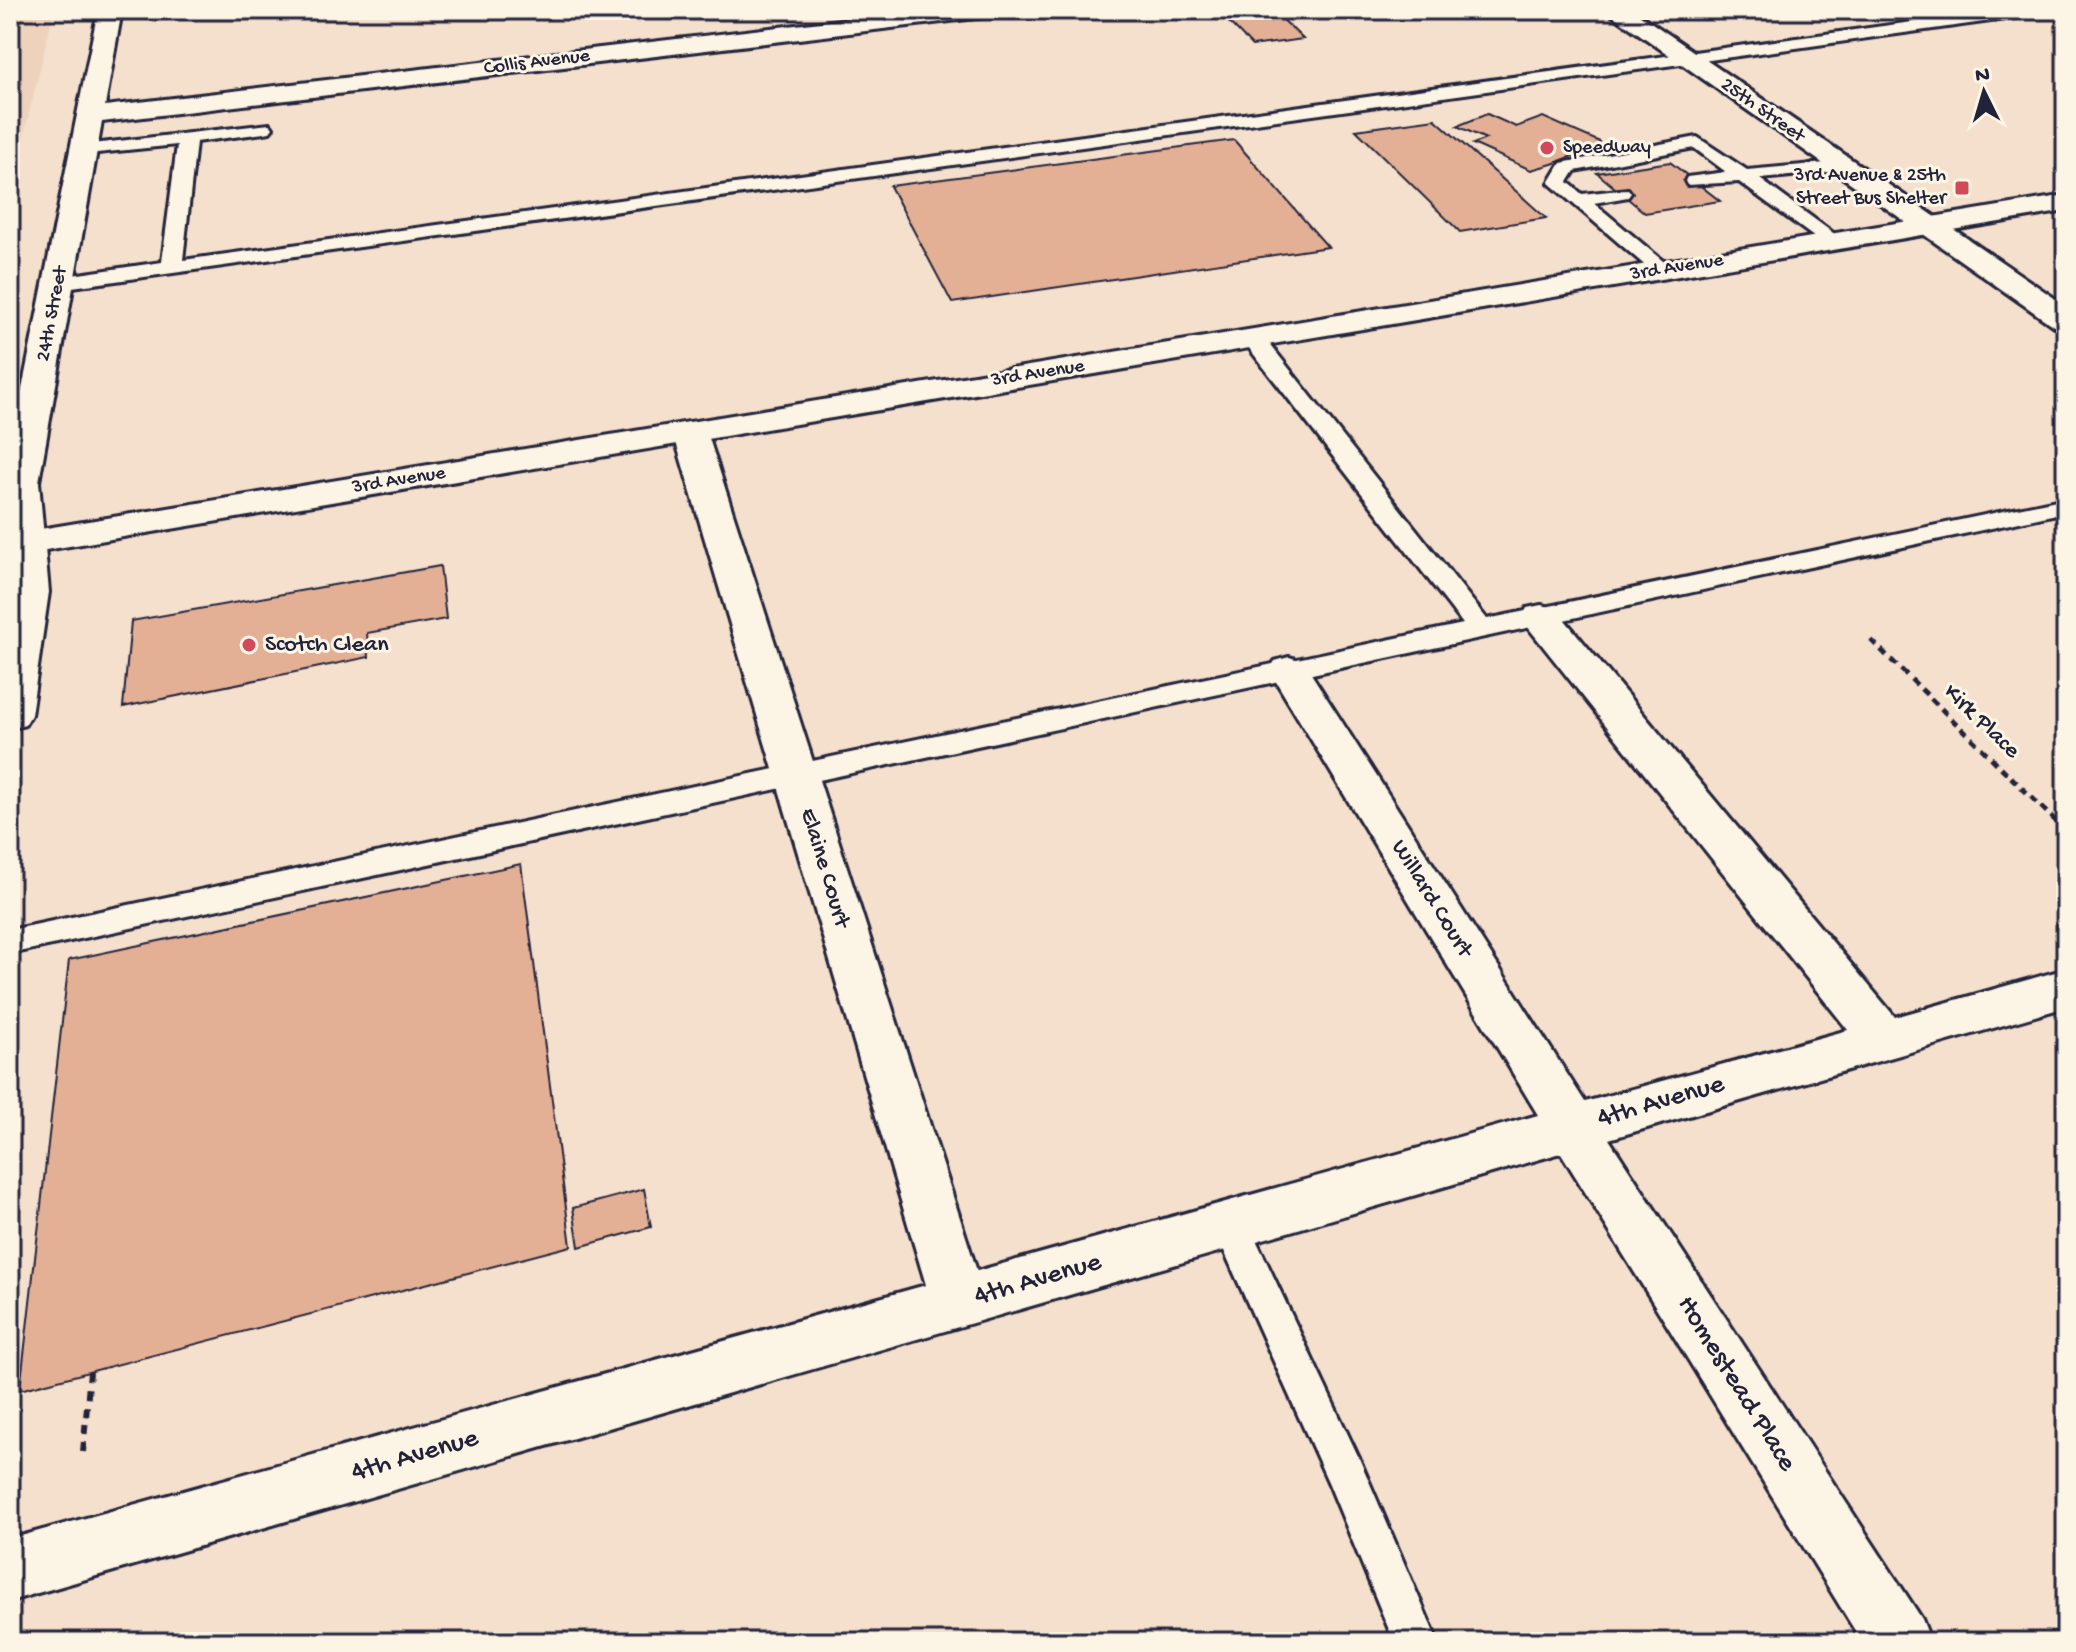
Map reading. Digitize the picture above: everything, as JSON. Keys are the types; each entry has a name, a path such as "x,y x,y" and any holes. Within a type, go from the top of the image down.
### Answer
{"street":[{"name":"24th Street","path":"10,715 29,606 30,571 17,544 21,482 110,10"},
{"name":"Collis Avenue","path":"90,116 984,10"},
{"name":"25th Street","path":"1617,10 2066,320"},
{"name":"3rd Avenue","path":"17,544 2066,203"},
{"name":"Elaine Court","path":"690,432 959,1303"},
{"path":"1541,617 1884,1039"},
{"name":"Willard Court","path":"1289,670 1573,1126"},
{"name":"4th Avenue","path":"10,1570 2066,988"},
{"name":"Homestead Place","path":"1573,1126 1899,1642"}],"lane":[{"path":"58,283 2034,10"},
{"path":"83,151 264,128"},
{"path":"172,267 187,138"},
{"path":"1662,270 1558,183 1568,167 1697,142 1833,242"},
{"path":"1694,181 1841,165"},
{"path":"1579,200 1621,193"},
{"path":"1253,338 1481,629"},
{"path":"10,942 2066,505"},
{"path":"1230,1224 1344,1472 1416,1642"}],"path":[{"name":"Kirk Place","path":"1871,640 2066,831"},
{"path":"83,1452 90,1372"}],"shaded area":[{"path":"10,10 54,10 10,193"}],"building":[{"path":"1273,10 1303,39 1252,46 1221,14"},
{"path":"1487,114 1516,127 1543,117 1600,142 1598,146 1531,170 1473,144 1486,139 1457,126"},
{"path":"1435,119 1546,218 1460,232 1356,130"},
{"path":"1234,140 1328,247 952,303 890,186"},
{"path":"1670,162 1720,201 1645,213 1597,173"},
{"name":"Scotch Clean","path":"440,566 446,619 367,633 369,657 123,707 131,621"},
{"path":"521,864 571,1246 20,1390 69,960"},
{"path":"644,1189 651,1227 579,1247 573,1208"}],"place":[{"name":"Speedway","path":"1547,148"},
{"name":"3rd Avenue & 25th Street Bus Shelter","path":"1962,188"},
{"name":"Scotch Clean","path":"249,645"}]}
